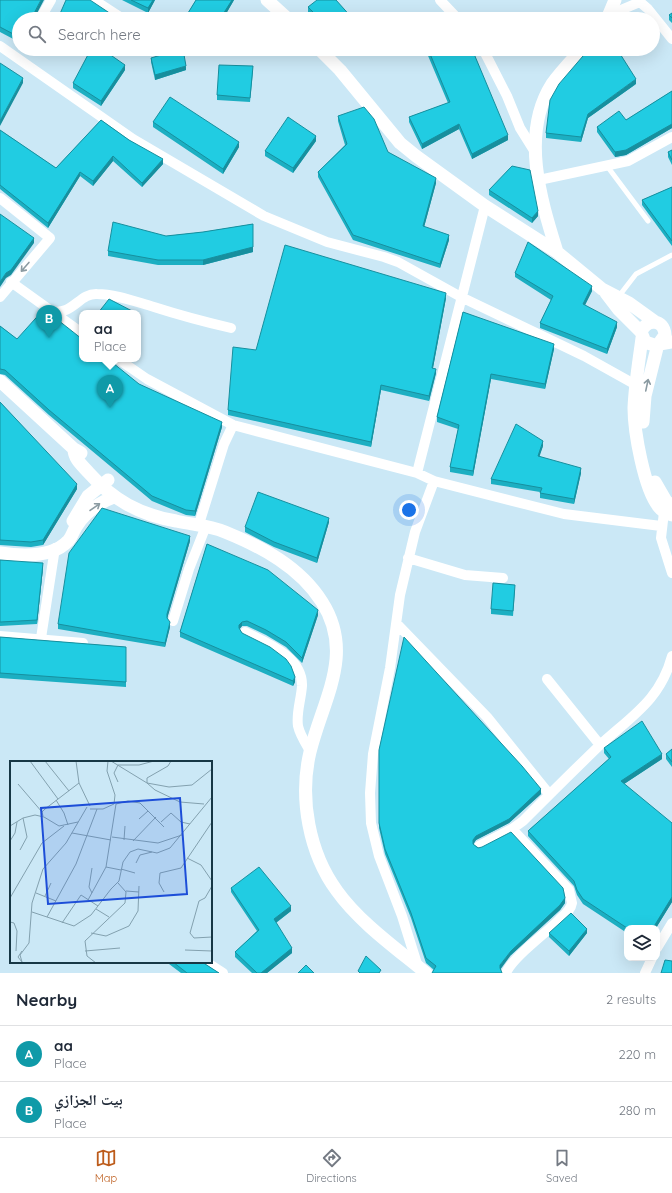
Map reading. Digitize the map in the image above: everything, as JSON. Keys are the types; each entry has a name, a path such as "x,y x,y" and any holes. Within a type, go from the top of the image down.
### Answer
{"street":[{"path":"44,12 51,0"},
{"path":"94,0 112,12"},
{"path":"267,0 280,12"},
{"path":"440,0 451,12"},
{"path":"610,12 615,0"},
{"path":"619,12 642,1 650,12"},
{"path":"660,24 672,39"},
{"path":"0,46 12,55"},
{"path":"13,56 133,139 264,216 327,242 398,262 461,297 584,356 636,385"},
{"path":"326,56 340,70 400,143 485,206 557,252 602,289 663,325 665,335 664,342 644,396 640,433"},
{"path":"487,56 508,96 520,128 535,152"},
{"path":"557,252 539,180 535,152 538,123 544,101 552,85 576,56"},
{"path":"539,180 628,161 672,137"},
{"path":"0,198 50,238 0,296"},
{"path":"417,472 485,206"},
{"path":"11,282 79,331"},
{"path":"602,289 649,344 664,342"},
{"path":"51,311 59,313 66,311 86,297 96,294 139,302 231,328"},
{"path":"663,325 648,322 644,326 634,408 655,483 666,501 669,511 661,526 661,538 672,573"},
{"path":"122,362 147,379 233,425 417,472 434,481 564,514 661,526"},
{"path":"0,381 74,449 83,455 114,497 129,507 165,519 202,525 253,545 291,567 303,578 321,600 328,612 337,641 336,670 310,752 307,770 306,806 313,842 327,876 337,892 349,905 422,970"},
{"path":"173,621 202,525 224,444 233,425"},
{"path":"422,970 378,856 370,810 373,754 397,624 400,595 415,532 434,481"},
{"path":"104,483 135,501 140,510"},
{"path":"42,638 59,546 84,502 104,483"},
{"path":"0,552 25,555 46,552 59,546 69,540 76,527 87,513 97,505 114,497"},
{"path":"408,558 465,574 503,578"},
{"path":"397,624 487,717 550,794"},
{"path":"245,632 274,647 295,663 301,678 302,686 298,728 310,752"},
{"path":"0,636 42,638 83,643"},
{"path":"479,846 512,829 523,821 600,745 638,714 657,691 668,671 672,656"},
{"path":"547,678 600,745"},
{"path":"506,973 508,968 523,953 542,938 569,911 572,903 569,890 512,829"},
{"path":"660,943 672,923"},
{"path":"645,973 651,961"},
{"path":"208,963 223,973"}],"lane":[{"path":"607,166 648,221"},
{"path":"619,298 619,294 636,274 672,255"}],"building":[{"path":"0,0 41,0 35,12 12,12 12,33 0,27"},
{"path":"66,0 90,0 108,12 61,12"},
{"path":"131,0 153,0 148,8"},
{"path":"196,0 232,0 224,12 189,12"},
{"path":"317,0 336,0 347,12 313,12 308,7"},
{"path":"87,56 112,56 125,65 101,101 73,83"},
{"path":"158,56 184,56 186,66 155,75 151,58"},
{"path":"431,56 475,56 508,135 472,154 459,124 422,144 409,117 450,102"},
{"path":"583,56 621,56 636,79 588,114 581,137 546,133 550,100 559,84"},
{"path":"0,63 23,78 0,121"},
{"path":"219,65 253,66 250,98 217,95"},
{"path":"672,91 672,124 626,150 615,152 597,127 619,111 626,120"},
{"path":"170,97 239,142 223,169 153,122"},
{"path":"364,107 374,119 388,152 436,178 423,226 449,235 440,264 353,235 318,172 347,144 338,116"},
{"path":"288,117 316,136 293,168 265,151"},
{"path":"101,120 129,140 163,159 142,183 113,156 93,181 80,172 48,223 0,185 0,130 56,168"},
{"path":"672,150 672,160 668,152"},
{"path":"512,166 530,170 538,211 532,218 489,190"},
{"path":"672,187 672,241 642,200"},
{"path":"0,214 34,238 11,270 6,273 0,282"},
{"path":"113,222 166,236 253,224 253,247 203,260 158,260 108,251"},
{"path":"528,242 592,286 583,304 617,322 607,349 540,323 553,296 515,273"},
{"path":"285,245 446,293 432,368 436,369 429,396 381,385 371,442 228,410 233,347 256,350"},
{"path":"109,299 130,310 100,310"},
{"path":"44,309 79,337 79,362 112,362 139,384 222,422 195,511 186,510 152,496 49,410 5,370 0,369 0,326 17,339"},
{"path":"463,312 554,344 545,384 491,374 473,471 450,467 459,425 437,417"},
{"path":"0,402 77,484 43,540 31,542 0,540"},
{"path":"516,424 543,441 538,456 581,468 574,499 540,493 542,488 491,479"},
{"path":"258,492 329,518 317,558 274,542 245,527"},
{"path":"102,508 190,536 167,614 167,618 170,622 165,643 58,624 69,553"},
{"path":"207,544 268,570 318,610 302,658 286,642 266,630 247,621 242,622 239,625 242,633 270,647 286,659 291,666 295,677 293,681 180,632"},
{"path":"0,560 43,563 37,620 0,622"},
{"path":"493,583 515,585 513,611 491,609"},
{"path":"0,637 126,647 126,682 0,673"},
{"path":"404,637 522,766 541,789 509,819 476,836 473,840 473,844 478,848 511,832 563,888 565,898 560,905 511,951 500,965 502,973 432,973 436,966 426,958 411,913 385,849 379,823 379,750"},
{"path":"642,721 662,754 621,781 672,823 672,897 655,925 624,926 583,899 577,890 574,881 528,831 611,757 604,748"},
{"path":"672,749 672,762 666,754"},
{"path":"259,867 291,906 274,919 292,948 261,973 257,973 235,952 259,930 231,888"},
{"path":"571,913 587,929 569,951 549,933"},
{"path":"366,956 381,970 379,973 360,973 358,971"},
{"path":"665,960 672,961 672,973 661,973"},
{"path":"174,963 204,963 219,973 187,973"},
{"path":"306,965 314,973 298,973"}],"place":[{"name":"بيت الجزازي","path":"49,338"},
{"name":"aa","path":"110,408"}]}
